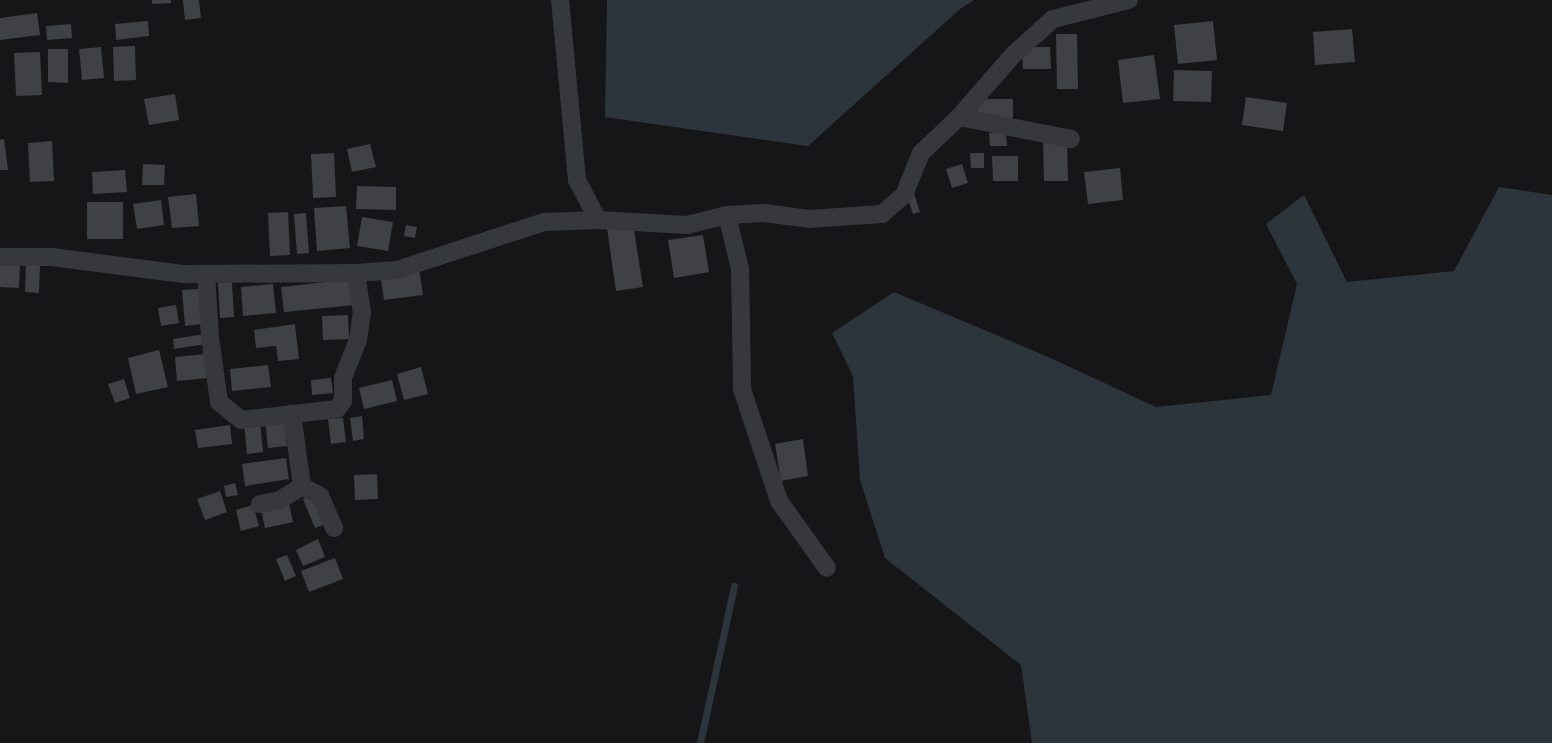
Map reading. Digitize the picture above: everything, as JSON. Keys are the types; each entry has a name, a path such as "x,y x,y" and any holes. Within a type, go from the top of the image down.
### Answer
{"street":[{"path":"560,0 577,180 598,220"},
{"path":"0,257 52,258 206,274 356,273 397,270 544,222 598,220 687,225 727,215 764,213 809,219 882,214 904,195 921,153 959,117 1014,54 1053,19 1129,0"},
{"path":"959,117 1071,139"},
{"path":"727,215 740,269 742,389 779,502 827,568"},
{"path":"206,274 210,337 219,402 241,420 337,409 343,401 343,378 358,340 362,312 356,273"},
{"path":"292,414 302,486"},
{"path":"260,504 280,500 302,486"},
{"path":"302,486 320,496 334,528"}],"shaded area":[{"path":"607,0 974,0 960,9 808,146 605,117"},
{"path":"1499,187 1552,195 1552,743 1032,743 1021,665 885,558 860,480 853,376 832,333 894,292 1046,356 1156,407 1271,395 1297,284 1266,224 1304,195 1347,282 1454,271"}],"building":[{"path":"152,0 171,0 171,3 152,4"},
{"path":"183,0 199,0 201,18 185,20"},
{"path":"37,13 40,35 0,40 0,18"},
{"path":"148,21 149,36 116,40 115,24"},
{"path":"1213,21 1217,60 1178,64 1174,25"},
{"path":"71,24 72,38 47,40 46,26"},
{"path":"1352,29 1355,62 1315,65 1313,32"},
{"path":"1056,34 1077,34 1078,89 1057,89"},
{"path":"135,46 136,80 114,81 113,47"},
{"path":"101,47 104,78 82,80 79,49"},
{"path":"1022,47 1050,47 1051,69 1023,69"},
{"path":"48,49 68,49 68,83 48,82"},
{"path":"40,52 42,95 16,96 14,53"},
{"path":"1154,55 1160,99 1123,103 1118,60"},
{"path":"1174,70 1212,71 1211,102 1173,101"},
{"path":"175,94 179,120 149,125 144,99"},
{"path":"1246,97 1287,103 1283,131 1242,125"},
{"path":"977,99 1013,99 1013,119 977,119"},
{"path":"989,133 1006,133 1007,146 990,146"},
{"path":"4,139 8,170 0,170 0,140"},
{"path":"1043,140 1067,140 1068,181 1044,181"},
{"path":"52,141 54,181 30,182 28,143"},
{"path":"370,144 376,167 352,172 347,149"},
{"path":"334,153 336,197 313,198 311,154"},
{"path":"970,153 984,153 984,168 971,168"},
{"path":"992,156 1018,156 1018,181 993,181"},
{"path":"143,164 165,165 164,185 142,185"},
{"path":"962,164 968,183 952,188 946,169"},
{"path":"1120,168 1123,200 1088,204 1084,172"},
{"path":"125,170 127,192 93,194 92,172"},
{"path":"357,186 396,187 396,210 356,209"},
{"path":"913,191 920,212 913,214 906,193"},
{"path":"196,194 199,226 172,228 168,197"},
{"path":"161,200 164,225 137,229 133,204"},
{"path":"87,202 123,202 123,239 87,239"},
{"path":"346,206 350,248 317,251 314,208"},
{"path":"288,212 290,255 270,256 268,213"},
{"path":"306,213 309,253 297,254 294,214"},
{"path":"362,217 393,222 388,251 357,246"},
{"path":"633,224 643,287 616,291 607,228"},
{"path":"406,225 417,227 415,238 404,236"},
{"path":"703,235 709,272 674,278 668,240"},
{"path":"0,262 20,263 19,288 0,287"},
{"path":"26,265 40,265 39,293 25,292"},
{"path":"419,268 423,295 384,300 380,273"},
{"path":"352,279 355,305 284,312 281,287"},
{"path":"232,282 234,317 220,318 218,283"},
{"path":"273,284 276,313 243,316 241,287"},
{"path":"199,289 202,324 185,326 182,290"},
{"path":"176,305 179,323 161,326 158,308"},
{"path":"348,315 349,339 323,340 322,316"},
{"path":"295,324 299,359 278,361 276,346 256,348 254,330"},
{"path":"205,334 206,344 174,349 173,339"},
{"path":"159,350 168,387 136,394 128,358"},
{"path":"206,354 208,378 177,381 175,357"},
{"path":"268,365 271,387 232,391 230,369"},
{"path":"421,367 428,394 404,400 397,374"},
{"path":"331,378 333,393 312,395 311,380"},
{"path":"124,379 130,398 115,403 108,384"},
{"path":"392,380 397,401 364,409 359,388"},
{"path":"362,416 364,439 353,441 350,418"},
{"path":"284,418 287,446 268,448 265,420"},
{"path":"343,418 346,442 331,444 328,419"},
{"path":"260,422 263,452 247,454 244,423"},
{"path":"230,425 232,444 198,448 195,430"},
{"path":"803,439 808,476 781,481 775,444"},
{"path":"286,458 289,479 245,486 242,464"},
{"path":"377,474 378,499 355,500 354,475"},
{"path":"235,483 238,495 226,497 224,486"},
{"path":"220,491 227,512 205,520 197,499"},
{"path":"315,494 328,523 315,528 303,499"},
{"path":"288,499 293,522 265,528 260,505"},
{"path":"253,505 259,526 241,531 236,510"},
{"path":"318,539 325,557 303,566 296,550"},
{"path":"287,555 296,576 285,581 276,559"},
{"path":"335,558 343,579 309,592 301,571"}],"waterway":[{"path":"700,743 734,586"}]}
